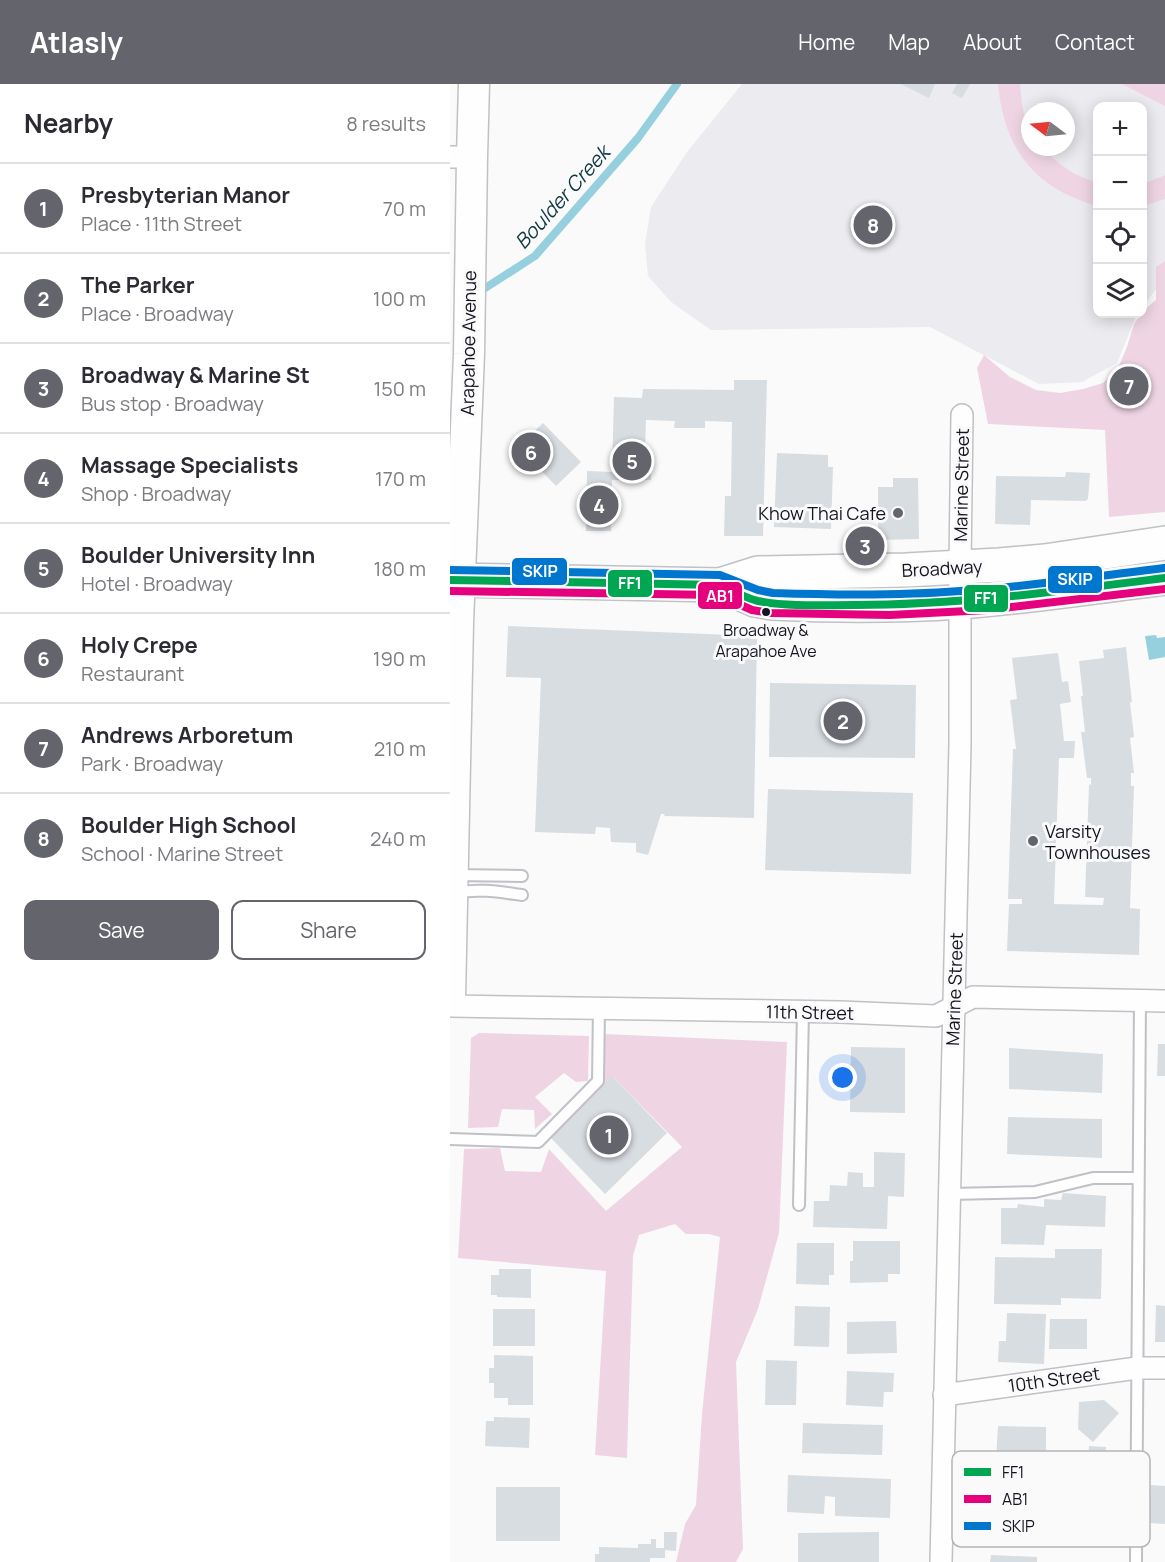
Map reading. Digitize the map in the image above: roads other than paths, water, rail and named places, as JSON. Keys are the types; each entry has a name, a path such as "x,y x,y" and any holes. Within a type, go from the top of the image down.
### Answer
{"main road":[{"name":"Arapahoe Avenue","path":"450,998 453,743 458,623 455,580 469,354 471,223 461,157 474,84"},
{"name":"Broadway","path":"455,580 720,585 758,573 906,570 1045,561 1165,543"},
{"name":"Broadway","path":"720,585 755,600 772,603 880,605 960,602 1165,578"}],"street":[{"name":"Marine Street","path":"941,1562 960,744 962,415"},
{"name":"11th Street","path":"450,1006 936,1016 973,997 1165,1001"},
{"name":"10th Street","path":"944,1395 1137,1368 1165,1368"}],"lane":[{"path":"452,881 522,876"},
{"path":"452,881 474,890 522,895"},
{"path":"1137,1451 1140,1001"},
{"path":"450,1139 538,1142 598,1081 599,1008"},
{"path":"799,1205 803,1012"},
{"path":"949,1194 1035,1192 1093,1178 1138,1178"},
{"path":"1136,1547 1136,1562"}],"water":[{"path":"1156,635 1157,638 1165,637 1165,657 1149,660 1145,636"}],"waterway":[{"name":"Boulder Creek","path":"476,294 535,256 638,138 677,84"}],"place":[{"name":"Boulder High School","path":"873,225"},
{"name":"Andrews Arboretum","path":"1129,386"},
{"name":"Holy Crepe","path":"531,452"},
{"name":"Boulder University Inn","path":"632,461"},
{"name":"Massage Specialists","path":"599,505"},
{"name":"Khow Thai Cafe","path":"898,513"},
{"name":"Broadway & Marine St","path":"865,546"},
{"name":"Broadway & Arapahoe Ave","path":"766,612"},
{"name":"The Parker","path":"843,721"},
{"name":"Varsity Townhouses","path":"1033,841"},
{"name":"Presbyterian Manor","path":"609,1135"}]}
